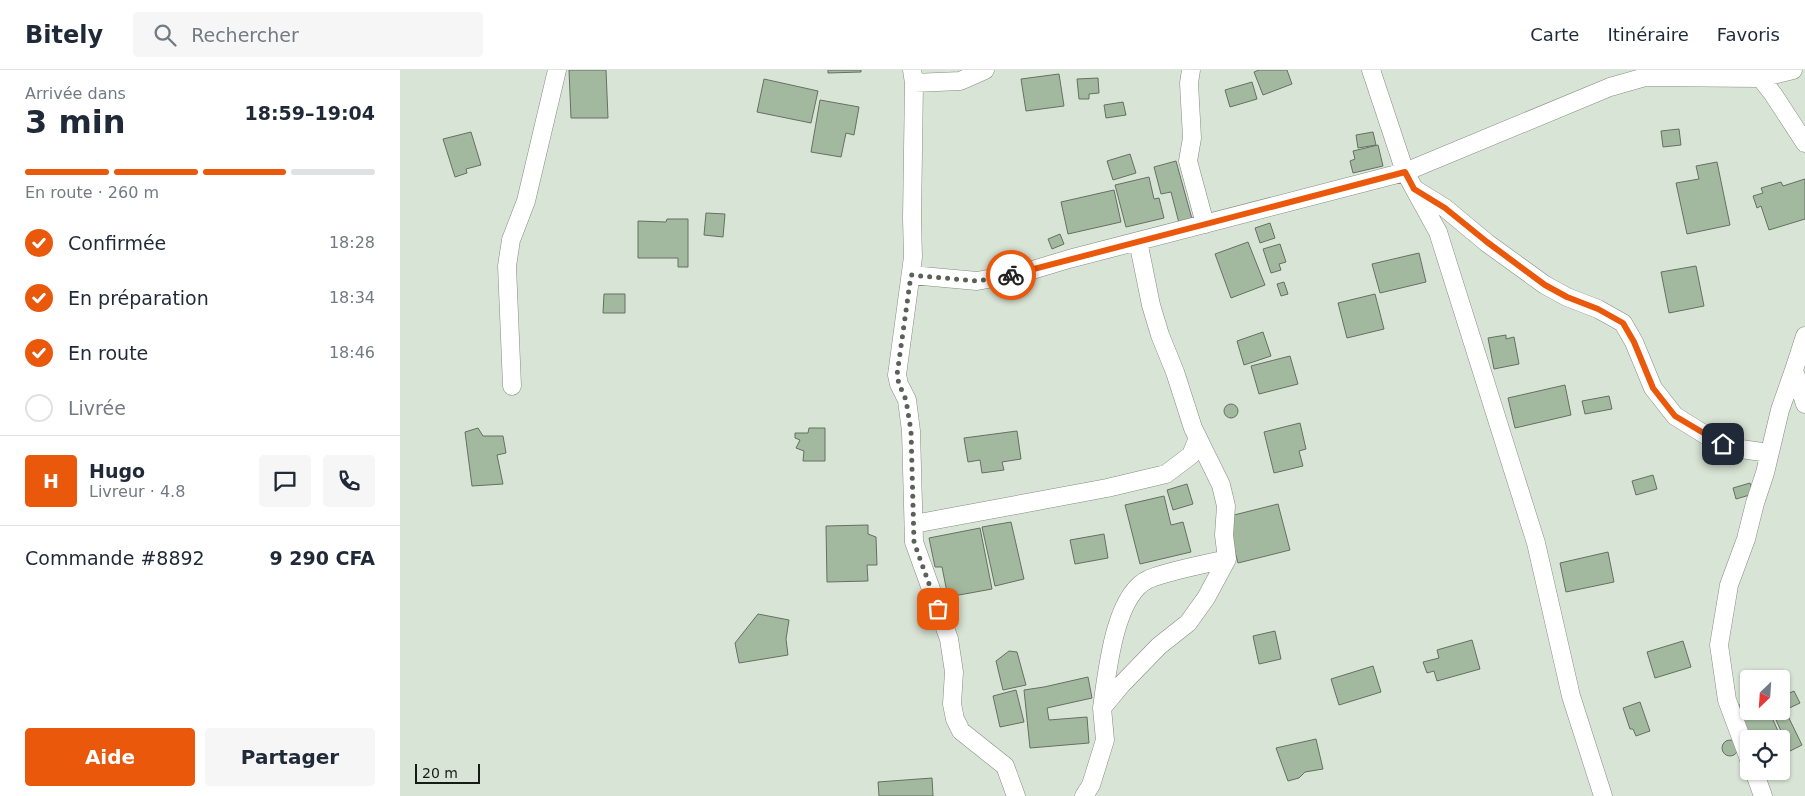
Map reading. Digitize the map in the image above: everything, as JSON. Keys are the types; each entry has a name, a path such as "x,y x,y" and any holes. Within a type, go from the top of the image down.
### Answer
{"street":[{"path":"512,386 507,266 511,240 526,201 557,70"},
{"path":"985,70 960,81 913,77 913,257 897,375 906,400 911,431 914,542 949,639 954,672 952,704 955,719 961,731 1005,766 1016,796"},
{"path":"1190,70 1192,138 1188,161 1205,224"},
{"path":"1371,70 1405,172 1438,232 1536,543 1571,696 1603,796"},
{"path":"911,275 977,281 1026,272 1405,172 1610,87 1645,77 1757,74 1793,70"},
{"path":"1757,74 1774,94 1805,143"},
{"path":"1414,189 1445,208 1545,285 1567,297 1598,309 1623,323 1634,342 1653,388 1675,416 1712,438 1734,448 1769,453"},
{"path":"1102,708 1122,684 1159,646 1188,624 1206,598 1227,559 1224,535 1226,506 1221,485 1198,438 1160,335 1151,305 1138,241"},
{"path":"1740,735 1727,700 1719,646 1729,585 1746,540 1780,410 1805,336"},
{"path":"1794,370 1805,404"},
{"path":"914,524 1107,488 1166,474 1191,455 1198,438"},
{"path":"1084,796 1091,785 1105,740 1102,708 1109,658 1122,609 1134,590 1148,580 1227,559"},
{"path":"1757,780 1763,796"}],"building":[{"path":"569,70 606,70 608,118 571,118"},
{"path":"828,70 861,70 861,72 828,73"},
{"path":"1259,70 1287,70 1292,84 1263,95 1254,72"},
{"path":"1059,74 1064,106 1026,111 1021,79"},
{"path":"1098,78 1099,93 1089,94 1089,99 1079,99 1077,79"},
{"path":"764,79 818,91 811,123 757,112"},
{"path":"1252,82 1257,99 1230,107 1225,90"},
{"path":"820,100 859,107 854,135 846,133 841,157 811,152"},
{"path":"1123,102 1126,115 1106,118 1104,105"},
{"path":"1679,129 1681,145 1663,147 1661,131"},
{"path":"471,132 481,165 466,169 467,173 455,177 443,139"},
{"path":"1373,132 1376,145 1358,148 1356,135"},
{"path":"1378,145 1383,166 1353,173 1350,161 1355,159 1353,151"},
{"path":"1130,154 1136,173 1113,180 1107,161"},
{"path":"1176,161 1192,219 1179,223 1171,192 1161,194 1154,167"},
{"path":"1717,162 1730,225 1687,234 1676,183 1699,179 1696,166"},
{"path":"1149,177 1154,199 1159,198 1164,218 1126,227 1115,185"},
{"path":"1805,179 1805,219 1769,230 1761,206 1757,208 1753,196 1763,193 1761,188 1781,182 1783,186"},
{"path":"1114,190 1121,222 1068,234 1061,202"},
{"path":"706,213 725,214 723,237 704,235"},
{"path":"667,219 688,219 688,267 678,267 678,258 638,258 638,221 666,222"},
{"path":"1270,223 1275,238 1260,243 1255,228"},
{"path":"1060,234 1064,244 1052,249 1048,239"},
{"path":"1248,242 1265,285 1231,298 1215,254"},
{"path":"1280,244 1286,262 1279,264 1281,270 1271,273 1263,249"},
{"path":"1419,253 1426,282 1380,293 1372,264"},
{"path":"1696,266 1704,306 1669,313 1661,272"},
{"path":"1284,282 1288,294 1281,296 1277,284"},
{"path":"604,294 625,294 625,313 603,313"},
{"path":"1375,294 1384,329 1347,338 1338,303"},
{"path":"1263,332 1271,356 1244,365 1237,341"},
{"path":"1506,335 1506,339 1514,337 1519,364 1494,369 1488,338"},
{"path":"1290,356 1298,384 1259,394 1251,366"},
{"path":"1565,385 1571,415 1515,428 1508,398"},
{"path":"1609,396 1612,409 1585,414 1582,401"},
{"path":"1228,404 1234,404 1238,411 1234,418 1228,418 1224,414 1224,408"},
{"path":"1300,423 1306,449 1299,451 1303,466 1274,473 1264,432"},
{"path":"478,428 483,436 503,436 506,453 497,455 503,484 472,486 465,432"},
{"path":"809,428 825,428 825,461 803,461 804,451 796,448 800,440 795,438 795,433 808,433"},
{"path":"1017,431 1021,459 1002,462 1004,470 982,473 980,460 968,462 964,438"},
{"path":"1653,475 1657,489 1636,495 1632,481"},
{"path":"1750,483 1753,494 1736,499 1733,488"},
{"path":"1187,484 1193,504 1173,510 1167,490"},
{"path":"1164,496 1171,525 1183,522 1191,552 1140,564 1125,505"},
{"path":"1278,504 1290,550 1238,563 1226,517"},
{"path":"1011,522 1024,579 995,586 982,527"},
{"path":"868,525 868,534 876,537 877,565 867,565 868,581 827,582 826,526"},
{"path":"980,528 992,589 948,597 942,567 935,567 929,538"},
{"path":"1104,534 1108,558 1075,564 1070,540"},
{"path":"1608,552 1614,582 1566,592 1560,563"},
{"path":"758,614 789,620 786,639 788,655 739,663 735,643"},
{"path":"1275,631 1281,659 1259,664 1253,636"},
{"path":"1472,640 1480,669 1437,681 1434,671 1427,673 1423,662 1439,658 1437,650"},
{"path":"1683,641 1691,667 1655,678 1647,652"},
{"path":"1009,651 1017,652 1026,685 1003,690 996,661"},
{"path":"1373,666 1381,692 1339,705 1331,679"},
{"path":"1088,677 1092,698 1047,708 1049,720 1087,717 1089,743 1030,748 1024,690"},
{"path":"1016,690 1024,722 1000,727 993,696"},
{"path":"1794,691 1800,703 1790,708 1790,693"},
{"path":"1640,702 1650,731 1636,736 1633,729 1630,729 1623,708"},
{"path":"1740,705 1740,718 1735,707"},
{"path":"1741,720 1773,720 1778,730 1746,730"},
{"path":"1776,720 1790,720 1802,745 1790,751 1790,730 1781,730"},
{"path":"1316,739 1323,769 1305,772 1299,778 1288,781 1276,748"},
{"path":"1727,740 1733,740 1738,745 1736,754 1727,756 1722,751 1722,745"},
{"path":"932,778 933,796 879,796 878,782"}],"way so far":[{"path":"938,609 914,542 911,431 906,400 897,375 911,275 977,281 1011,275"}],"route":[{"path":"1011,275 1405,172 1414,189 1445,208 1545,285 1567,297 1598,309 1623,323 1634,342 1653,388 1675,416 1723,444"}]}
